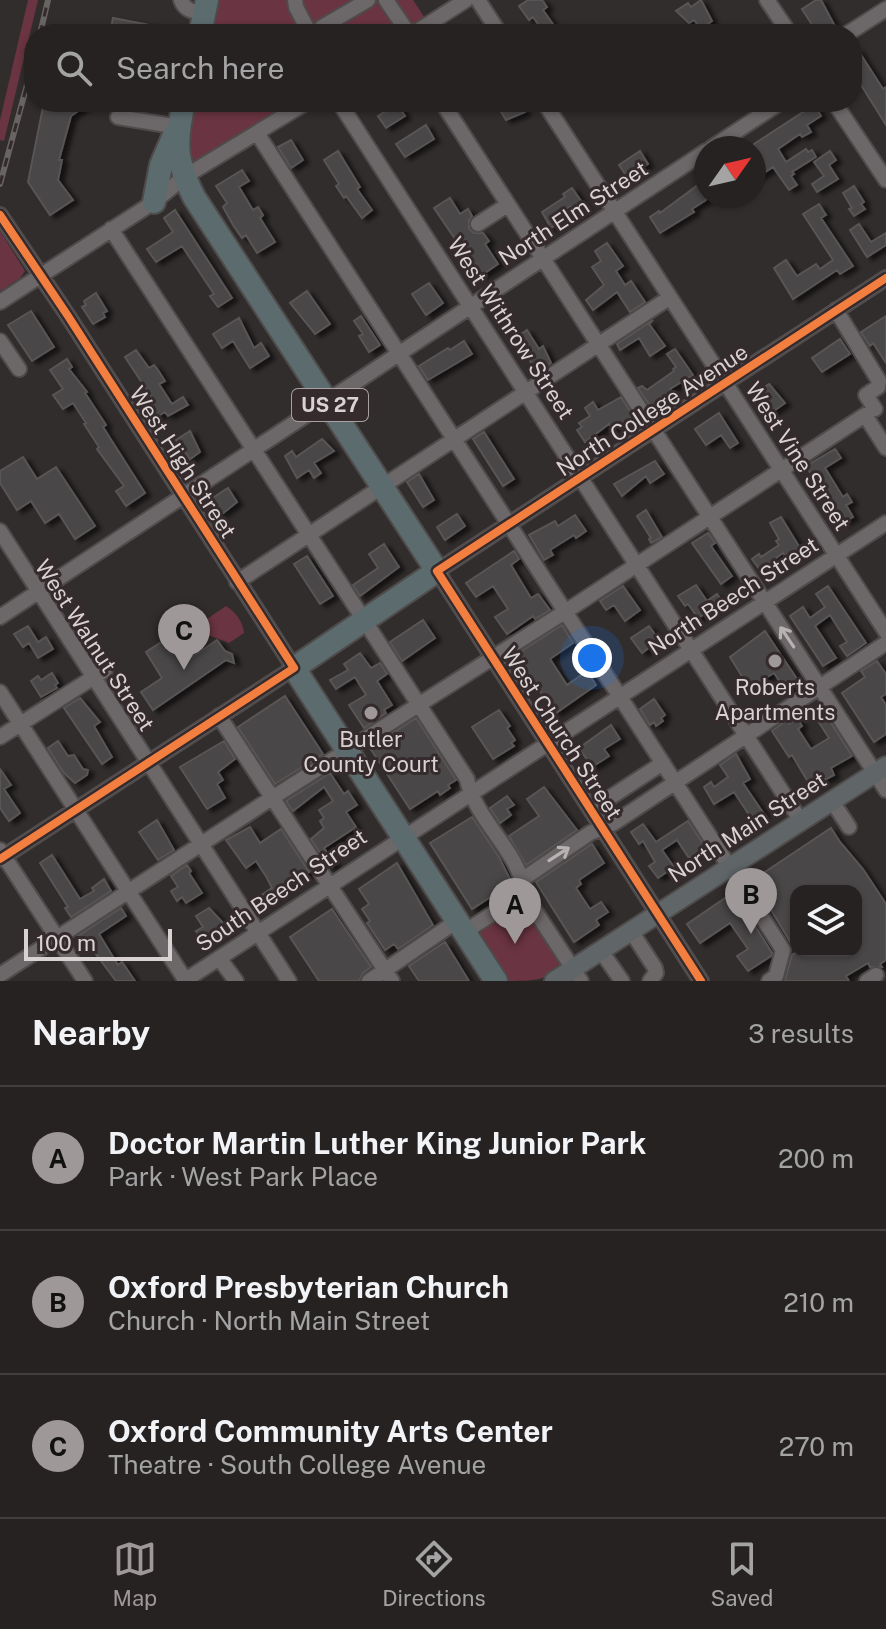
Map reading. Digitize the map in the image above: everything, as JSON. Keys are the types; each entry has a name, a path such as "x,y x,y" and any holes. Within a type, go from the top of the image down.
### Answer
{"highway":[{"name":"US 27","path":"182,112 178,155 184,177"},
{"path":"154,202 161,165 169,142 179,127"},
{"name":"West Church Street","path":"184,177 201,208 437,571"},
{"name":"North College Avenue","path":"294,668 437,571"},
{"name":"West High Street","path":"294,668 496,981"}],"main road":[{"name":"North Main Street","path":"554,981 577,975 601,951 881,769"}],"street":[{"path":"181,0 185,7 204,15"},
{"path":"295,0 305,24"},
{"path":"327,24 368,0"},
{"path":"386,0 404,24"},
{"path":"427,24 466,0"},
{"path":"478,0 494,24"},
{"path":"767,0 783,24"},
{"path":"862,24 886,9"},
{"path":"0,302 154,202 184,177 291,112"},
{"name":"West Withrow Street","path":"345,112 801,821"},
{"path":"448,112 764,602 819,685 881,769 886,790"},
{"name":"West Vine Street","path":"550,112 886,632"},
{"name":"North Elm Street","path":"729,136 766,112"},
{"path":"841,112 886,180"},
{"path":"118,117 179,127"},
{"path":"257,133 783,950 776,976 769,981"},
{"name":"North Elm Street","path":"0,617 694,159"},
{"path":"478,224 507,205"},
{"name":"West High Street","path":"0,215 294,668"},
{"path":"111,229 467,779 470,793 577,975"},
{"name":"North College Avenue","path":"437,571 886,278"},
{"path":"237,582 669,298"},
{"path":"836,310 879,381 878,387 866,395 875,409 886,448"},
{"path":"0,341 19,369"},
{"path":"0,975 493,659 875,409"},
{"name":"North Beech Street","path":"403,836 885,525"},
{"name":"West Walnut Street","path":"0,531 99,673 149,762 289,981"},
{"name":"West Church Street","path":"437,571 591,810 597,831 658,914 701,981"},
{"path":"369,981 389,976 524,886 597,831 886,643"},
{"path":"85,981 1,855 294,668"},
{"path":"0,737 99,673"},
{"path":"0,692 185,981"},
{"path":"219,716 389,976"},
{"path":"591,810 663,763"},
{"path":"832,801 849,827"},
{"name":"South Beech Street","path":"185,981 403,836"},
{"path":"631,931 655,968 656,973 650,981"},
{"path":"601,951 622,981"},
{"path":"219,958 236,981"}],"shaded area":[{"path":"28,0 38,0 32,24 24,24 24,58 4,141 0,140 0,120"},
{"path":"207,0 413,0 429,24 202,24"},
{"path":"184,112 291,112 184,177"},
{"path":"0,231 25,271 0,291"},
{"path":"226,606 238,618 244,633 229,643 198,631 195,627"},
{"path":"523,900 524,907 556,956 560,955 564,962 547,976 508,981 476,933"}],"building":[{"path":"528,0 542,0 547,7 543,10 553,24 538,24 533,17 529,20 519,6"},
{"path":"701,0 712,21 708,24 697,24 694,20 689,23 676,11 688,3 691,7"},
{"path":"821,0 834,24 812,24 802,9"},
{"path":"113,18 144,24 112,24"},
{"path":"862,56 883,89 886,87 886,125 862,87"},
{"path":"42,112 77,112 71,116 59,160 62,160 58,180 73,200 50,215 28,182"},
{"path":"384,112 402,112 405,116 386,128 378,116"},
{"path":"501,112 525,112 506,120"},
{"path":"803,112 818,112 821,116 807,125 811,132 802,137 800,134 778,149 786,162 806,149 808,152 812,150 816,157 792,172 797,185 789,190 773,167 766,172 766,136"},
{"path":"426,125 434,139 405,157 396,144"},
{"path":"291,140 303,160 291,168 278,147"},
{"path":"338,151 360,187 357,189 372,210 362,218 336,186 339,184 324,160"},
{"path":"640,151 648,164 627,177 619,165"},
{"path":"830,151 836,160 829,165 838,179 817,192 812,184 824,176 814,162"},
{"path":"242,170 249,181 239,187 253,210 258,207 263,215 260,218 275,242 257,253 246,235 242,238 233,225 223,207 227,203 216,186"},
{"path":"854,186 865,209 854,216 843,193"},
{"path":"572,188 586,208 576,214 571,206 556,215 560,222 551,228 542,212 565,197 563,194"},
{"path":"694,188 694,212 660,233 650,217"},
{"path":"450,198 460,214 468,209 472,216 469,229 474,233 483,233 489,241 485,244 498,264 479,277 474,277 468,267 472,264 434,208"},
{"path":"819,204 826,215 821,218 853,266 840,274 837,270 793,299 774,268 786,260 797,276 816,264 820,269 833,260 803,214"},
{"path":"175,210 232,298 218,307 210,296 214,294 182,246 156,262 147,249 173,232 164,218"},
{"path":"859,224 871,242 886,233 886,245 867,257 850,230"},
{"path":"607,243 623,266 616,271 625,285 631,281 645,302 630,312 617,292 593,310 586,300 604,285 592,267 601,261 595,251"},
{"path":"429,283 443,303 426,315 412,294"},
{"path":"307,291 330,324 315,334 290,303"},
{"path":"96,293 107,311 103,313 105,317 93,324 82,307 86,305 84,301"},
{"path":"31,311 54,347 32,361 8,325"},
{"path":"361,316 380,345 369,352 359,336 363,334 354,321"},
{"path":"886,316 886,363 873,343 870,346 861,332"},
{"path":"239,318 254,348 261,343 269,356 250,368 233,341 222,348 213,334"},
{"path":"653,320 649,324 665,346 650,356 639,338 620,350 617,344"},
{"path":"527,330 539,349 543,346 551,363 536,373 518,336"},
{"path":"840,339 850,354 822,372 812,358"},
{"path":"464,341 472,354 428,380 419,366"},
{"path":"675,349 693,375 670,389 672,393 651,407 638,388 642,386 647,390 674,371 676,367 667,354"},
{"path":"136,350 149,368 154,365 158,370 165,381 159,384 172,404 183,397 188,405 168,416 165,412 158,416 151,404 154,401 125,357"},
{"path":"67,359 72,367 69,369 87,392 106,425 103,427 145,493 126,506 116,491 124,486 97,449 99,447 73,403 63,409 53,395 63,389 50,370"},
{"path":"769,384 785,403 771,413 764,404 768,401 760,390"},
{"path":"621,397 633,416 613,429 609,424 585,442 577,430 582,427 579,423 590,416 585,408 593,402 598,410"},
{"path":"719,413 738,443 730,448 721,435 706,445 695,429"},
{"path":"190,431 200,452 190,459 176,440"},
{"path":"484,432 514,479 503,486 473,439"},
{"path":"322,439 334,451 314,463 321,473 314,478 309,470 297,478 285,456 292,451 296,457"},
{"path":"835,449 841,458 825,468 843,497 847,494 852,502 846,505 853,517 843,523 806,466"},
{"path":"23,457 37,479 56,467 95,526 75,539 59,514 45,523 31,501 17,510 0,483 0,471"},
{"path":"655,461 664,474 650,483 646,476 622,496 614,484"},
{"path":"419,474 434,500 423,507 407,482"},
{"path":"228,488 237,502 222,514 220,510 216,513 208,501"},
{"path":"646,510 662,537 651,543 637,516"},
{"path":"457,514 465,526 445,540 437,527"},
{"path":"575,515 586,531 550,550 553,555 544,560 529,535 555,521 558,526"},
{"path":"781,517 802,551 794,555 792,551 785,556 783,553 760,570 752,559 779,545 770,523"},
{"path":"708,533 715,543 711,546 732,576 721,584 692,543"},
{"path":"384,544 399,567 360,596 353,585 378,568 369,554"},
{"path":"514,551 519,559 511,565 531,598 538,594 550,610 535,619 533,616 507,634 495,617 508,609 493,586 476,597 466,583"},
{"path":"307,556 333,596 320,604 294,564"},
{"path":"696,585 707,601 717,594 723,603 698,618 678,596"},
{"path":"623,586 640,610 625,621 614,605 606,610 600,601"},
{"path":"828,586 866,643 847,656 840,646 847,642 830,615 815,626 836,658 823,666 790,616 803,607 810,618 825,607 816,594"},
{"path":"423,620 435,638 402,661 390,642"},
{"path":"562,625 573,643 550,659 567,685 587,671 596,685 556,713 514,656"},
{"path":"28,626 38,642 46,637 53,649 38,658 29,643 23,647 14,634"},
{"path":"649,626 659,640 642,653 631,638"},
{"path":"765,631 799,682 786,691 774,673 749,688 730,657"},
{"path":"177,632 192,657 217,640 225,651 232,654 234,663 226,660 153,710 141,692 162,678 146,652"},
{"path":"360,653 371,668 380,663 387,674 377,681 392,705 364,728 349,705 366,695 355,677 336,689 330,680 348,670 344,664"},
{"path":"877,661 886,674 886,694 881,697 886,705 886,734 874,742 842,693 865,677 861,671"},
{"path":"52,673 58,683 55,685 57,688 41,697 31,681 38,676 41,680"},
{"path":"285,696 323,754 275,784 238,727"},
{"path":"80,698 100,722 94,726 112,757 102,764 64,708"},
{"path":"654,699 665,715 656,726 654,722 650,725 640,709"},
{"path":"499,710 515,740 511,743 514,746 493,759 472,727"},
{"path":"826,715 852,756 831,768 834,775 811,787 792,755 789,757 772,731 787,720 789,724 797,718 802,726 798,729 811,749 829,738 818,721"},
{"path":"416,718 456,780 440,795 438,791 410,809 370,748"},
{"path":"611,725 620,739 604,749 609,756 592,767 579,748"},
{"path":"58,741 68,756 74,755 83,769 88,770 87,775 75,783 64,773 48,748"},
{"path":"224,741 235,759 218,772 223,780 217,784 225,798 207,809 180,767"},
{"path":"736,754 750,779 743,783 764,814 753,821 734,792 714,804 704,787 711,782 714,787 728,777 720,765"},
{"path":"0,769 11,785 4,789 20,813 9,821 0,808"},
{"path":"330,773 344,794 348,791 357,805 346,812 356,827 324,848 335,864 330,868 311,839 324,828 320,821 324,818 319,810 333,801 324,787 293,811 286,801"},
{"path":"544,787 577,830 526,865 509,836 539,816 527,799"},
{"path":"507,796 514,805 507,809 511,815 500,823 490,808"},
{"path":"472,817 512,883 472,909 430,843"},
{"path":"157,820 174,850 158,860 139,832"},
{"path":"688,821 705,847 689,858 677,840 662,850 674,867 658,878 649,866 655,862 643,841 639,844 631,832 643,824 656,842"},
{"path":"250,827 260,843 281,829 309,872 265,903 260,896 272,888 267,878 256,861 246,868 226,840"},
{"path":"831,828 886,904 886,960 880,964 882,967 870,967 868,963 846,976 849,981 785,981 791,957 862,957 862,885 790,885 790,941 753,880"},
{"path":"592,844 604,863 579,880 581,884 576,888 590,909 601,902 608,912 596,920 599,925 574,942 536,882"},
{"path":"52,855 80,899 94,891 92,888 104,879 111,891 71,917 40,863"},
{"path":"397,863 433,925 398,949 394,944 385,950 367,923 370,921 362,909 369,904 359,889"},
{"path":"187,865 202,893 186,903 182,897 177,901 171,891 178,887 171,876"},
{"path":"734,892 772,953 748,971 737,956 748,949 730,923 700,943 687,924"},
{"path":"121,908 126,916 99,934 118,965 122,962 135,981 116,981 86,941 82,944 78,936"},
{"path":"209,908 228,928 204,942 196,931 203,927 196,916"},
{"path":"332,909 371,967 359,981 319,981 290,937"},
{"path":"445,942 469,981 419,981 409,966"}],"railway":[{"path":"42,24 48,0"},
{"path":"0,184 24,96"}],"cycle path":[{"path":"0,215 294,668 0,859"},
{"path":"701,981 437,571 886,278"}],"place":[{"name":"Roberts Apartments","path":"775,661"},
{"name":"Oxford Community Arts Center","path":"184,670"},
{"name":"Butler County Court","path":"371,713"},
{"name":"Oxford Presbyterian Church","path":"751,934"},
{"name":"Doctor Martin Luther King Junior Park","path":"515,944"}]}
